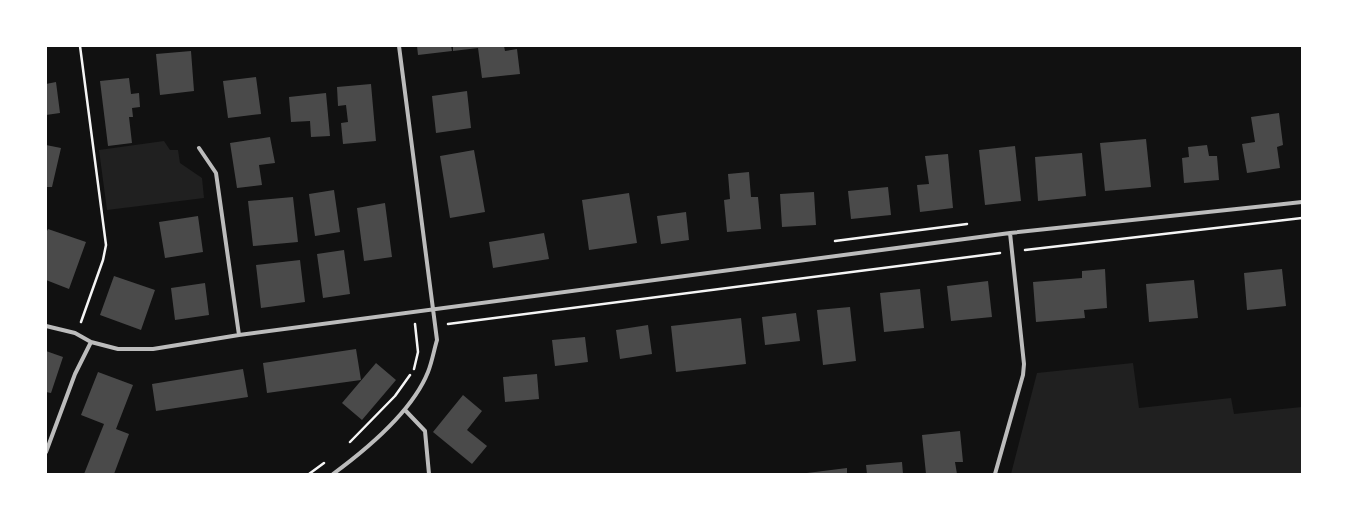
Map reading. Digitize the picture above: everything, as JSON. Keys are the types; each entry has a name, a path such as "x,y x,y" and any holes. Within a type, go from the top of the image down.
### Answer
{"street":[{"path":"333,474 360,454 405,410 428,373 437,340 399,46"},
{"path":"199,148 216,173 239,335"},
{"path":"46,326 75,333 91,342 118,349 153,349 239,335 1010,234 1302,202"},
{"path":"995,474 1023,375 1024,364 1010,234"},
{"path":"46,452 75,374 91,342"},
{"path":"405,410 425,431 429,474"}],"path":[{"path":"75,333 82,320 103,260 106,245 80,46"},
{"path":"435,326 1012,252 1302,218"},
{"path":"344,446 395,396 413,371 418,352 414,312"},
{"path":"309,474 327,460"}],"shaded area":[{"path":"164,141 170,150 178,150 180,163 202,178 204,198 107,210 99,150"},
{"path":"1133,363 1139,408 1231,398 1234,414 1302,407 1302,474 1011,474 1037,373"}],"building":[{"path":"417,46 451,46 452,51 418,55"},
{"path":"453,46 504,46 505,51 517,49 520,74 482,78 478,48 453,51"},
{"path":"191,51 194,91 160,95 156,54"},
{"path":"256,77 261,114 228,118 223,81"},
{"path":"129,78 131,94 139,93 140,107 132,108 133,117 129,117 132,143 108,146 100,81"},
{"path":"56,82 60,113 46,115 46,84"},
{"path":"371,84 376,141 343,144 341,123 348,122 346,105 338,106 337,87"},
{"path":"467,91 471,128 436,133 432,96"},
{"path":"326,93 330,136 311,137 310,121 291,122 289,97"},
{"path":"1279,113 1283,145 1277,147 1280,168 1247,173 1242,144 1255,142 1251,117"},
{"path":"270,137 275,163 259,165 262,185 237,188 230,143"},
{"path":"1146,139 1151,187 1105,191 1100,143"},
{"path":"46,145 61,148 52,187 46,187"},
{"path":"1207,145 1209,156 1217,156 1219,180 1184,183 1182,158 1189,157 1188,147"},
{"path":"1015,146 1021,201 985,205 979,150"},
{"path":"474,150 485,212 450,218 440,156"},
{"path":"1082,153 1086,196 1038,201 1035,157"},
{"path":"948,154 953,208 920,212 917,185 929,184 925,156"},
{"path":"749,172 751,197 758,197 761,229 727,232 724,200 730,199 728,174"},
{"path":"888,187 891,215 851,219 848,191"},
{"path":"334,190 340,232 315,236 309,194"},
{"path":"814,192 816,225 782,227 780,194"},
{"path":"629,193 637,243 589,250 582,200"},
{"path":"293,197 298,242 253,246 248,201"},
{"path":"385,203 392,257 364,261 357,208"},
{"path":"686,212 689,240 661,244 657,216"},
{"path":"198,216 203,252 165,258 159,222"},
{"path":"48,229 86,242 69,289 46,280 46,233"},
{"path":"544,233 549,259 493,268 489,242"},
{"path":"344,250 350,294 323,298 317,254"},
{"path":"300,260 305,302 261,308 256,265"},
{"path":"1105,269 1107,308 1084,310 1085,318 1036,322 1033,282 1082,278 1082,271"},
{"path":"1282,269 1286,306 1247,310 1244,273"},
{"path":"114,276 155,290 141,330 100,315"},
{"path":"1194,280 1198,318 1149,322 1146,284"},
{"path":"988,281 992,317 951,321 947,286"},
{"path":"205,283 209,315 175,320 171,288"},
{"path":"920,289 924,328 884,332 880,293"},
{"path":"850,307 856,361 823,365 817,310"},
{"path":"796,313 800,341 765,345 762,317"},
{"path":"741,318 746,364 676,372 671,326"},
{"path":"648,325 652,354 620,359 616,330"},
{"path":"585,337 588,362 555,366 552,340"},
{"path":"356,349 361,380 267,393 263,363"},
{"path":"46,351 63,357 51,393 46,392"},
{"path":"376,363 396,380 362,420 342,403"},
{"path":"243,369 248,397 156,411 152,384"},
{"path":"98,372 133,385 116,429 129,434 114,474 84,474 104,424 81,415"},
{"path":"537,374 539,399 505,402 503,377"},
{"path":"463,395 482,411 467,430 487,446 472,464 433,432"},
{"path":"960,431 963,462 955,462 957,474 926,474 922,435"},
{"path":"902,462 903,474 867,474 866,465"},
{"path":"847,468 847,474 807,474 807,473"}]}
